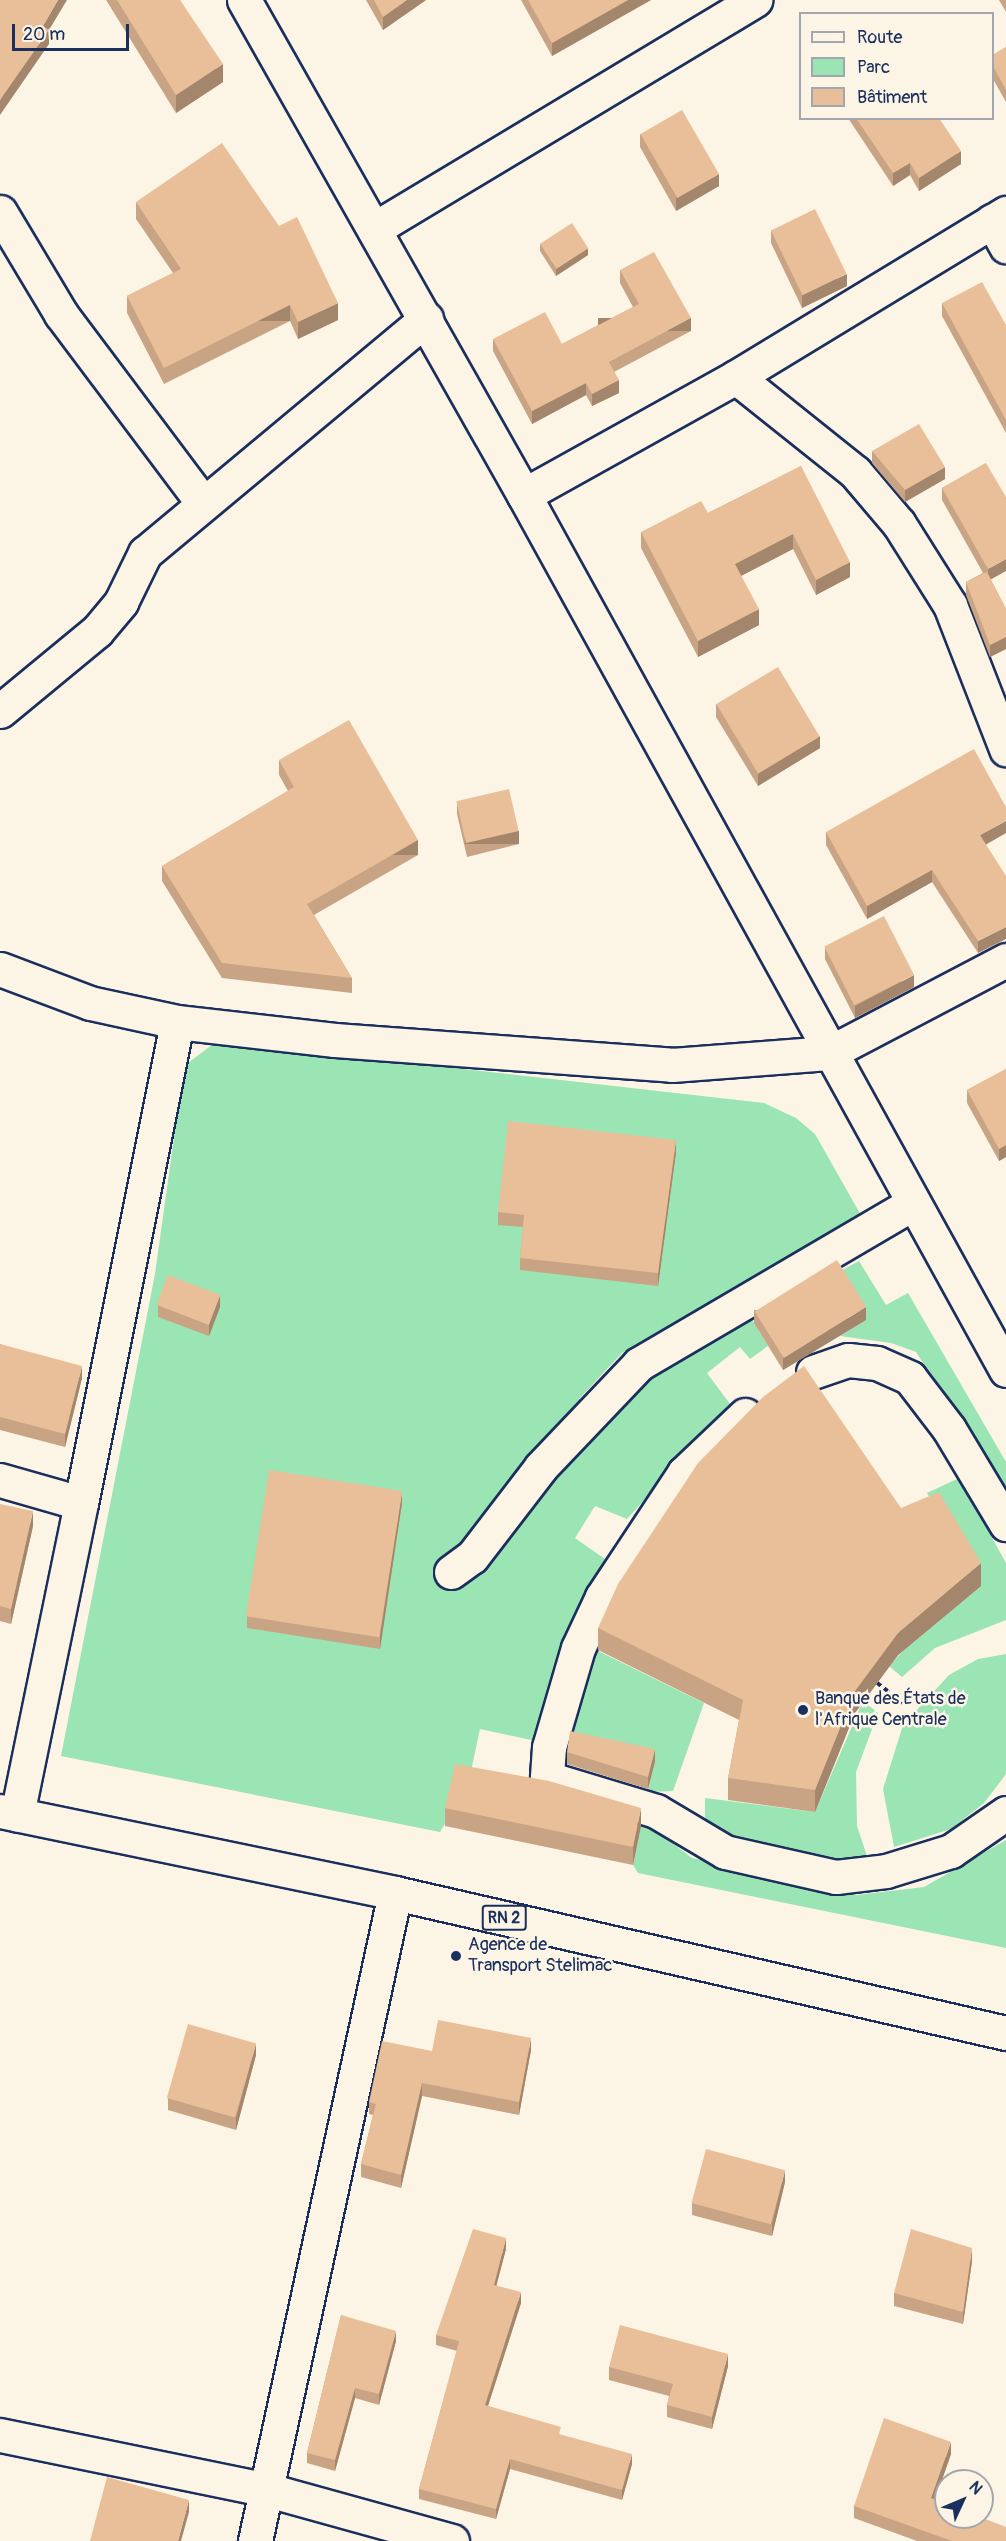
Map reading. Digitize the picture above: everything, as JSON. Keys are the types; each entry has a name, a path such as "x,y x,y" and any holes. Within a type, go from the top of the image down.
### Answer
{"main road":[{"path":"244,0 524,495 829,1053 1006,1370"},
{"path":"374,229 755,0"},
{"path":"0,212 73,332 202,502"},
{"path":"524,495 1001,227"},
{"path":"0,711 97,631 121,602 145,554 202,502 426,319"},
{"path":"736,377 855,472 899,524 950,605 1006,749"},
{"path":"0,969 90,1003 177,1022 672,1065 829,1053 1006,960"},
{"path":"9,1813 81,1503 177,1022"},
{"path":"451,1572 472,1557 541,1467 639,1364 913,1203"},
{"path":"813,1372 848,1360 878,1364 910,1378 949,1429 1006,1524"},
{"path":"745,1415 684,1473 602,1597 578,1648 549,1747 547,1778 656,1811 725,1852 836,1877 886,1871 951,1851 1006,1813"},
{"path":"0,1480 81,1503"},
{"name":"RN 2","path":"9,1813 395,1893 1006,2033"},
{"path":"255,2541 268,2490 395,1893"},
{"path":"0,2435 268,2490 452,2541"}],"path":[{"path":"876,1682 903,1704"}],"green space":[{"path":"217,1041 764,1103 796,1118 815,1134 862,1217 622,1353 579,1399 609,1415 654,1376 752,1319 768,1346 750,1359 740,1347 707,1373 730,1404 627,1519 595,1506 575,1538 605,1559 570,1625 553,1673 541,1742 480,1729 468,1785 440,1832 61,1756 155,1274 184,1066"},
{"path":"859,1261 886,1305 908,1293 1006,1462 1006,1494 916,1352 891,1343 840,1336 866,1320 837,1273"},
{"path":"959,1478 1006,1563 1006,1620 935,1648 902,1677 889,1666 923,1629 939,1514 927,1493"},
{"path":"594,1649 704,1703 673,1791 648,1792 654,1761 562,1741"},
{"path":"1006,1654 1006,1774 984,1803 951,1829 894,1847 883,1789 903,1725 949,1675 978,1659"},
{"path":"863,1701 878,1713 856,1772 857,1826 868,1859 857,1864 705,1829 705,1798 815,1812"},
{"path":"642,1820 692,1858 857,1895 924,1887 1006,1840 1006,1948 638,1873 633,1865"}],"building":[{"path":"0,0 58,0 43,26 49,30 0,100"},
{"path":"117,0 180,0 223,64 176,95"},
{"path":"374,0 407,0 383,17"},
{"path":"528,0 628,0 552,43"},
{"path":"1006,47 1006,90 994,68 994,54"},
{"path":"682,110 719,174 677,198 640,134"},
{"path":"857,120 940,120 961,151 919,178 910,163 893,173"},
{"path":"222,143 279,226 297,217 338,303 298,322 290,305 164,368 127,296 181,269 136,202"},
{"path":"815,209 847,274 803,295 771,230"},
{"path":"572,223 588,248 556,269 540,244"},
{"path":"654,252 691,318 609,362 619,380 592,394 586,383 532,411 493,339 545,312 562,344 639,304 620,270"},
{"path":"982,282 1006,325 1006,420 942,303"},
{"path":"919,424 945,467 905,490 872,451"},
{"path":"986,463 1006,497 1006,559 988,569 942,488"},
{"path":"801,466 850,562 816,580 793,534 735,564 759,609 698,641 641,532 701,501 708,513"},
{"path":"987,572 1006,609 1006,637 990,645 966,582"},
{"path":"778,667 820,736 758,774 716,704"},
{"path":"349,720 418,840 307,904 352,978 222,963 162,866 294,787 279,760"},
{"path":"974,749 1006,807 1006,821 980,835 1006,876 1006,927 978,941 932,870 867,906 826,832"},
{"path":"509,789 519,831 466,843 456,801"},
{"path":"884,916 914,975 854,1005 824,946"},
{"path":"1006,1069 1006,1145 999,1149 967,1090"},
{"path":"508,1121 676,1140 658,1273 520,1258 524,1215 498,1212"},
{"path":"837,1260 866,1307 784,1358 755,1311"},
{"path":"168,1275 220,1295 209,1325 157,1305"},
{"path":"0,1344 82,1366 65,1434 0,1417"},
{"path":"804,1366 901,1508 939,1492 981,1563 898,1633 855,1691 815,1790 728,1778 743,1700 598,1628 618,1584 698,1463 763,1397"},
{"path":"269,1470 402,1491 379,1637 246,1616"},
{"path":"0,1504 33,1511 11,1609 0,1606"},
{"path":"570,1731 655,1749 648,1777 567,1752"},
{"path":"455,1764 549,1781 641,1808 633,1847 445,1808"},
{"path":"438,2020 531,2038 519,2102 422,2083 401,2175 361,2164 376,2104 369,2102 382,2041 432,2051"},
{"path":"188,2024 256,2044 235,2118 167,2098"},
{"path":"706,2149 785,2170 771,2224 692,2203"},
{"path":"473,2229 506,2238 494,2285 521,2292 485,2405 561,2427 559,2434 632,2454 622,2490 510,2459 496,2509 419,2489 459,2341 436,2335"},
{"path":"911,2229 972,2248 963,2312 894,2293"},
{"path":"341,2315 396,2331 379,2394 355,2388 335,2460 307,2453"},
{"path":"620,2325 728,2354 712,2417 667,2405 673,2384 609,2367"},
{"path":"884,2418 951,2442 941,2469 934,2469 934,2490 931,2498 934,2499 934,2529 994,2529 994,2522 1006,2527 1006,2541 952,2541 854,2506"},
{"path":"107,2477 189,2500 178,2541 90,2541"}],"place":[{"name":"Banque des États de l'Afrique Centrale","path":"803,1710"},
{"name":"Agence de Transport Stelimac","path":"456,1956"}]}
